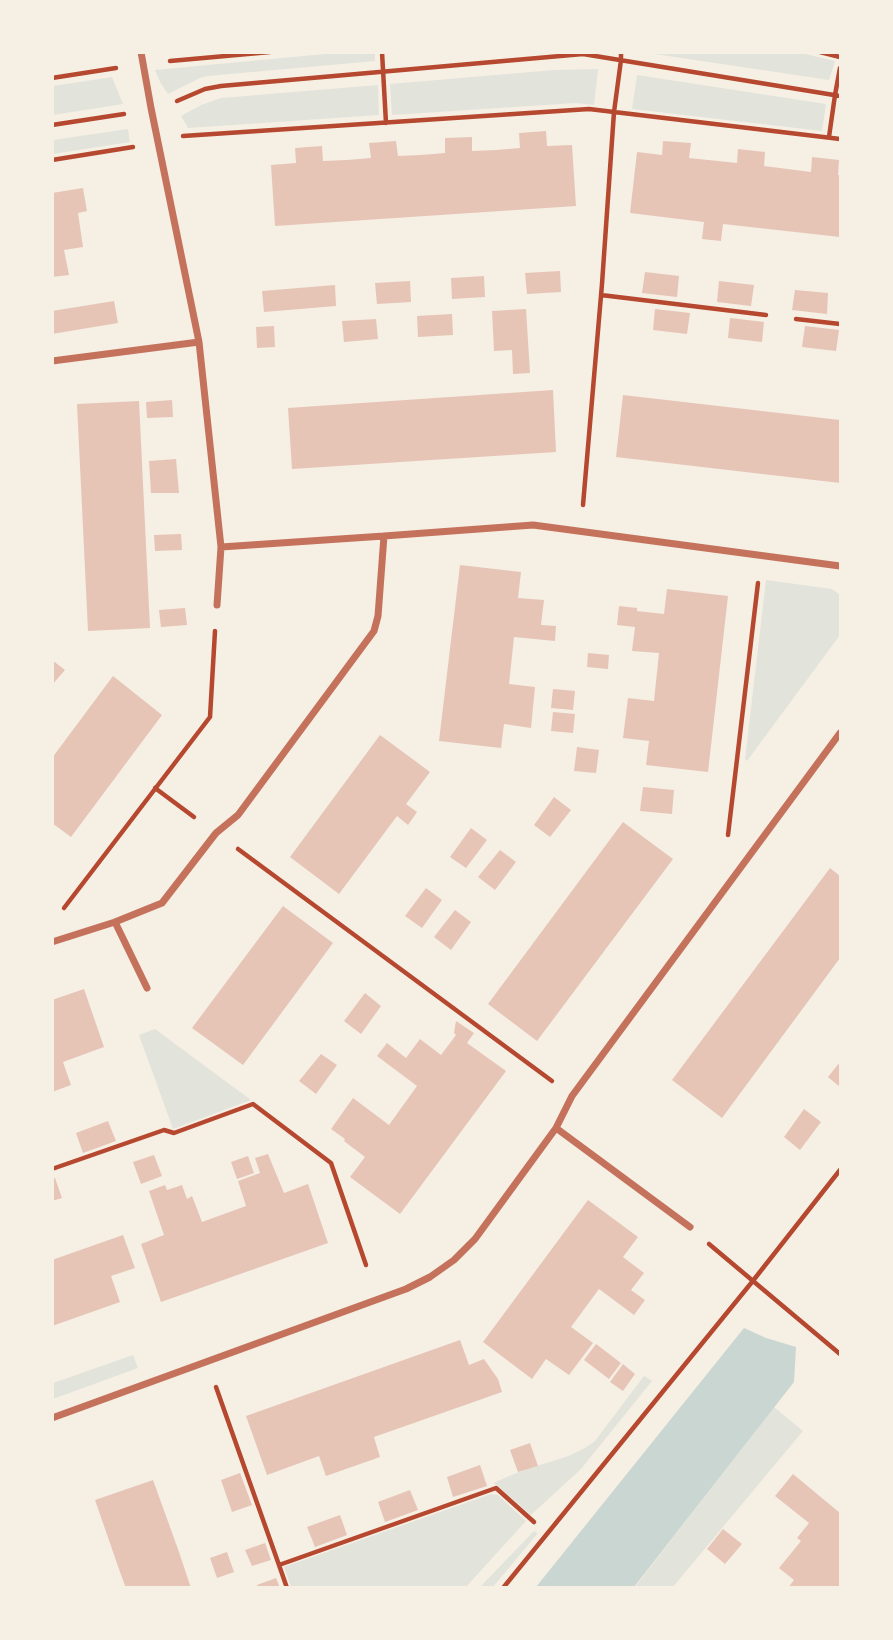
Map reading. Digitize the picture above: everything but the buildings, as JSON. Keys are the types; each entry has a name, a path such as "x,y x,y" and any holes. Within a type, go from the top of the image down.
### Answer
{"street":[{"path":"141,52 150,108 199,342 221,547 217,605"},
{"path":"52,361 199,342"},
{"path":"221,547 533,525 841,566"},
{"path":"52,942 115,922 162,903 216,833 238,815 374,631 379,616 384,536"},
{"path":"52,1418 406,1289 430,1277 454,1260 475,1239 556,1128 572,1096 841,733"},
{"path":"115,922 147,988"},
{"path":"556,1128 690,1227"}],"path":[{"path":"382,52 386,122"},
{"path":"579,531 586,491 614,112 621,52"},
{"path":"820,52 841,57"},
{"path":"52,125 169,104 205,89 221,86 583,54 838,95"},
{"path":"829,137 841,68"},
{"path":"52,160 157,140 571,109 841,139"},
{"path":"601,295 766,315"},
{"path":"796,319 841,324"},
{"path":"728,838 761,555"},
{"path":"60,913 210,717 217,605"},
{"path":"155,788 572,1096"},
{"path":"52,1169 164,1130 174,1133 253,1104 331,1163 366,1265"},
{"path":"503,1587 841,1170"},
{"path":"690,1227 752,1282 841,1354"},
{"path":"207,1362 287,1587"},
{"path":"279,1565 496,1488 534,1522"}],"shaded area":[{"path":"346,52 375,53 375,61 208,76 168,94 155,70"},
{"path":"797,52 835,61 829,80 648,53"},
{"path":"598,69 594,105 576,103 392,115 390,84 554,70"},
{"path":"637,75 826,104 822,131 632,109"},
{"path":"112,77 123,104 53,115 53,86"},
{"path":"378,85 379,115 188,128 181,116 221,98"},
{"path":"128,129 130,142 53,154 53,140"},
{"path":"766,580 832,589 840,595 840,635 747,761 745,759"},
{"path":"155,1029 251,1100 173,1129 139,1035"},
{"path":"744,1328 796,1347 794,1382 634,1587 536,1587"},
{"path":"133,1355 138,1368 53,1399 53,1383"},
{"path":"644,1376 652,1381 581,1469 531,1515 494,1483 587,1447 595,1441"},
{"path":"774,1407 803,1431 673,1587 634,1588"},
{"path":"491,1494 498,1495 526,1521 466,1587 291,1587 284,1567"},
{"path":"534,1531 538,1533 493,1587 480,1587"}]}
